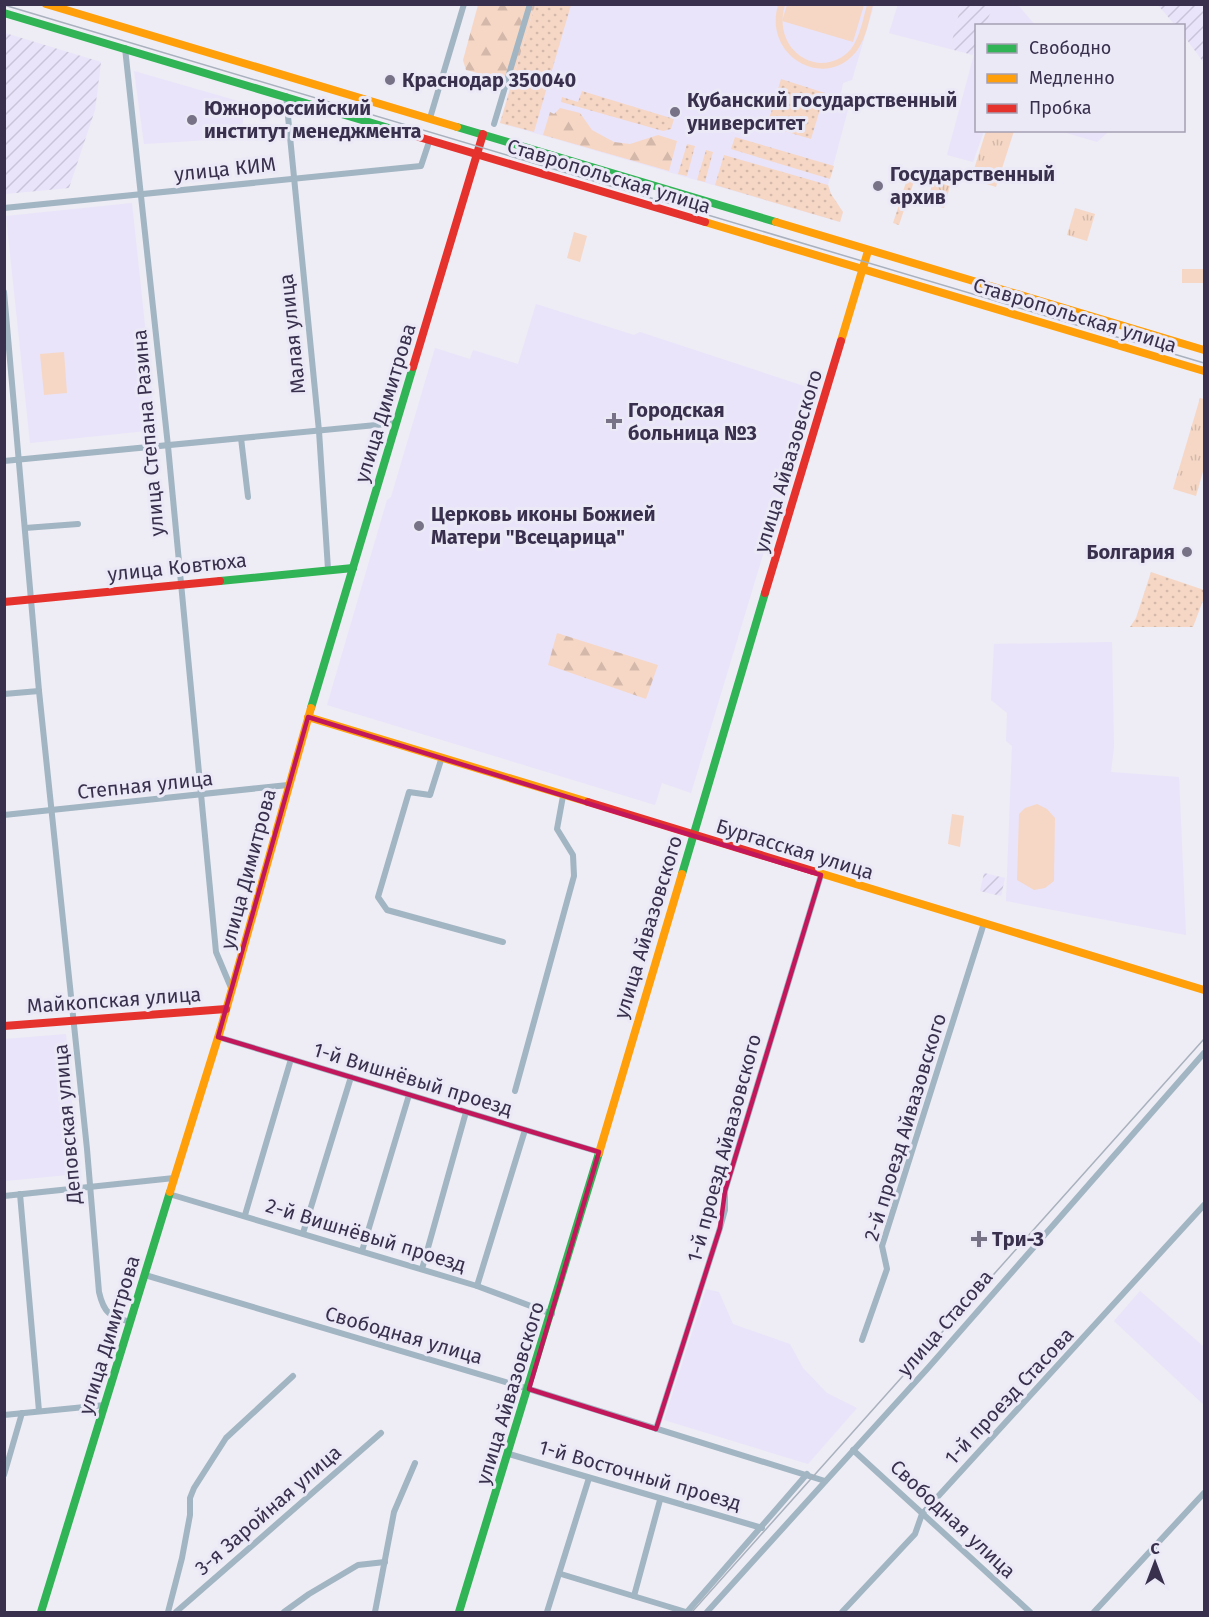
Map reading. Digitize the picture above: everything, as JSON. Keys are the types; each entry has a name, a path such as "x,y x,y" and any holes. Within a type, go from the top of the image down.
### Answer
{"street":[{"name":"Ставропольская улица","path":"46,4 67,8 868,251 1204,350"},
{"path":"430,118 464,4"},
{"path":"494,124 530,4"},
{"name":"Ставропольская улица","path":"4,14 286,96 1204,371"},
{"name":"улица Степана Разина","path":"124,48 168,446 179,584 216,952 232,990"},
{"name":"Малая улица","path":"286,96 319,431 328,570"},
{"name":"улица Димитрова","path":"41,1612 218,1037 288,785 483,134"},
{"name":"улица КИМ","path":"4,208 421,166 430,139"},
{"name":"улица Айвазовского","path":"459,1612 552,1314 692,835 868,251"},
{"name":"Деповская улица","path":"4,292 39,691 102,1305 110,1316 130,1322"},
{"path":"4,461 397,423"},
{"path":"242,438 248,497"},
{"path":"25,528 78,524"},
{"name":"улица Ковтюха","path":"4,602 353,568"},
{"path":"4,694 39,691"},
{"name":"Бургасская улица","path":"308,717 441,760 1204,990"},
{"path":"441,760 430,795 409,792 378,897 387,910 503,942"},
{"name":"Степная улица","path":"4,815 202,796 288,785"},
{"path":"515,1092 574,876 573,855 557,829 563,796"},
{"name":"1-й проезд Айвазовского","path":"656,1429 720,1228 725,1210 725,1191 821,875"},
{"name":"2-й проезд Айвазовского","path":"862,1340 887,1269 882,1246 984,923"},
{"name":"Майкопская улица","path":"4,1026 226,1009"},
{"name":"1-й Вишнёвый проезд","path":"218,1037 599,1152"},
{"name":"улица Стасова","path":"707,1612 1204,1053"},
{"path":"245,1215 291,1059"},
{"path":"303,1233 351,1077"},
{"path":"362,1251 409,1095"},
{"path":"422,1269 466,1112"},
{"path":"477,1286 525,1130"},
{"path":"4,1196 174,1178"},
{"path":"20,1194 39,1411"},
{"name":"2-й Вишнёвый проезд","path":"169,1194 477,1286 552,1314"},
{"name":"1-й проезд Стасова","path":"842,1612 915,1534 922,1514 1204,1205"},
{"name":"Свободная улица","path":"145,1275 529,1389 825,1481"},
{"path":"168,1612 182,1558 190,1515 190,1498 194,1488 226,1438 293,1376"},
{"path":"4,1415 105,1404"},
{"path":"4,1475 22,1413"},
{"name":"3-я Заройная улица","path":"176,1612 381,1433"},
{"name":"Свободная улица","path":"853,1450 1030,1612"},
{"name":"1-й Восточный проезд","path":"509,1454 762,1528"},
{"path":"375,1612 394,1512 415,1463"},
{"path":"561,1574 686,1612 807,1474"},
{"path":"547,1612 561,1574 589,1478"},
{"path":"1094,1612 1204,1493"},
{"path":"634,1596 660,1500"},
{"path":"284,1612 358,1565 385,1562"}],"highlighted area":[{"path":"308,717 821,875 725,1191 720,1228 656,1429 529,1389 599,1152 218,1037"}],"shaded area":[{"path":"898,4 961,5 950,49 889,33"},
{"path":"1203,4 1204,63 1185,37 1185,24 1174,24 1158,5"},
{"name":"Кубанский государственный университет","path":"535,5 874,5 852,80 843,83 841,93 850,102 828,185 843,212 840,222 500,123"},
{"path":"961,5 994,5 985,24 975,24 973,55 950,49"},
{"path":"994,5 1018,5 1034,24 985,24"},
{"path":"5,33 101,62 95,110 69,188 5,194"},
{"path":"975,51 975,132 984,132 973,162 947,155"},
{"name":"Южнороссийский институт менеджмента","path":"134,71 245,103 241,138 144,144"},
{"path":"1063,132 1108,132 1097,142"},
{"path":"132,203 156,430 30,443 6,216"},
{"path":"536,304 634,335 640,332 813,389 691,793 662,783 655,805 327,705 387,500 391,497 435,348 470,359 473,350 518,364"},
{"path":"1112,642 1114,747 1111,772 1179,777 1186,935 1006,901 1012,746 1006,741 1007,713 991,700 994,644"},
{"path":"984,873 1005,878 1001,896 980,891"},
{"path":"66,1034 78,1174 5,1181 5,1039"},
{"path":"706,1289 719,1292 733,1324 790,1344 803,1368 827,1393 857,1408 808,1464 664,1420"},
{"path":"1140,1291 1204,1347 1204,1405 1114,1321"}],"green space":[{"path":"787,4 864,5 853,42 782,21"},
{"path":"478,5 535,5 512,82 466,70 463,60"},
{"path":"535,5 571,5 534,132 500,123"},
{"path":"778,5 785,5 783,22 785,36 792,48 802,57 814,62 826,63 839,59 851,49 859,33 867,5 873,5 865,35 856,52 843,63 828,68 813,68 799,62 788,53 779,39 776,23"},
{"path":"781,79 825,93 811,139 767,126"},
{"path":"582,91 674,119 671,129 663,131 561,102 562,97 578,102"},
{"path":"560,108 580,113 592,130 614,142 630,144 658,135 677,141 669,171 543,135 550,112 554,114"},
{"path":"986,132 1014,132 996,187 971,179"},
{"path":"735,137 834,166 830,179 731,149"},
{"path":"687,144 695,146 687,176 678,174"},
{"path":"706,150 713,152 705,182 697,180"},
{"path":"724,155 828,185 843,212 840,222 715,185"},
{"path":"907,179 914,181 908,200 901,198"},
{"path":"933,181 950,186 944,208 927,203"},
{"path":"900,202 906,204 899,225 893,223"},
{"path":"1075,208 1095,214 1087,241 1067,235"},
{"path":"574,232 587,236 580,262 567,258"},
{"path":"1182,269 1204,269 1204,283 1182,283"},
{"path":"64,352 67,393 44,395 40,354"},
{"path":"1200,398 1204,399 1204,468 1196,496 1173,489"},
{"path":"1151,572 1204,590 1204,598 1193,627 1130,627 1136,618"},
{"path":"557,633 658,665 646,699 548,665"},
{"path":"1037,804 1047,809 1055,818 1054,881 1045,888 1034,890 1017,880 1019,814 1025,808"},
{"path":"952,814 964,816 960,847 948,844"}],"tram line":[{"path":"4,5 1204,363"},
{"path":"692,1612 1204,1039"}],"traffic: fast":[{"path":"4,13 402,132"},
{"path":"457,127 776,222"},
{"path":"311,708 413,367"},
{"path":"220,581 353,568"},
{"path":"682,874 765,593"},
{"path":"459,1612 599,1153"},
{"path":"41,1612 170,1192"}],"traffic: slow":[{"path":"46,4 457,127"},
{"path":"705,222 1204,371"},
{"path":"776,222 1204,350"},
{"path":"841,341 868,251"},
{"path":"170,1192 221,1028 311,708"},
{"path":"308,717 588,802"},
{"path":"813,871 1204,990"},
{"path":"599,1153 682,874"}],"traffic: jam":[{"path":"402,132 705,222"},
{"path":"413,367 483,134"},
{"path":"765,593 841,341"},
{"path":"4,602 220,581"},
{"path":"588,802 813,871"},
{"path":"4,1026 226,1009"}],"place":[{"name":"Краснодар 350040","path":"390,80"},
{"name":"Кубанский государственный университет","path":"675,112"},
{"name":"Южнороссийский институт менеджмента","path":"192,120"},
{"name":"Государственный архив","path":"878,186"},
{"name":"Городская больница №3","path":"614,421"},
{"name":"Церковь иконы Божией Матери \"Всецарица\"","path":"419,526"},
{"name":"Болгария","path":"1187,552"},
{"name":"Три-З","path":"979,1239"}]}
